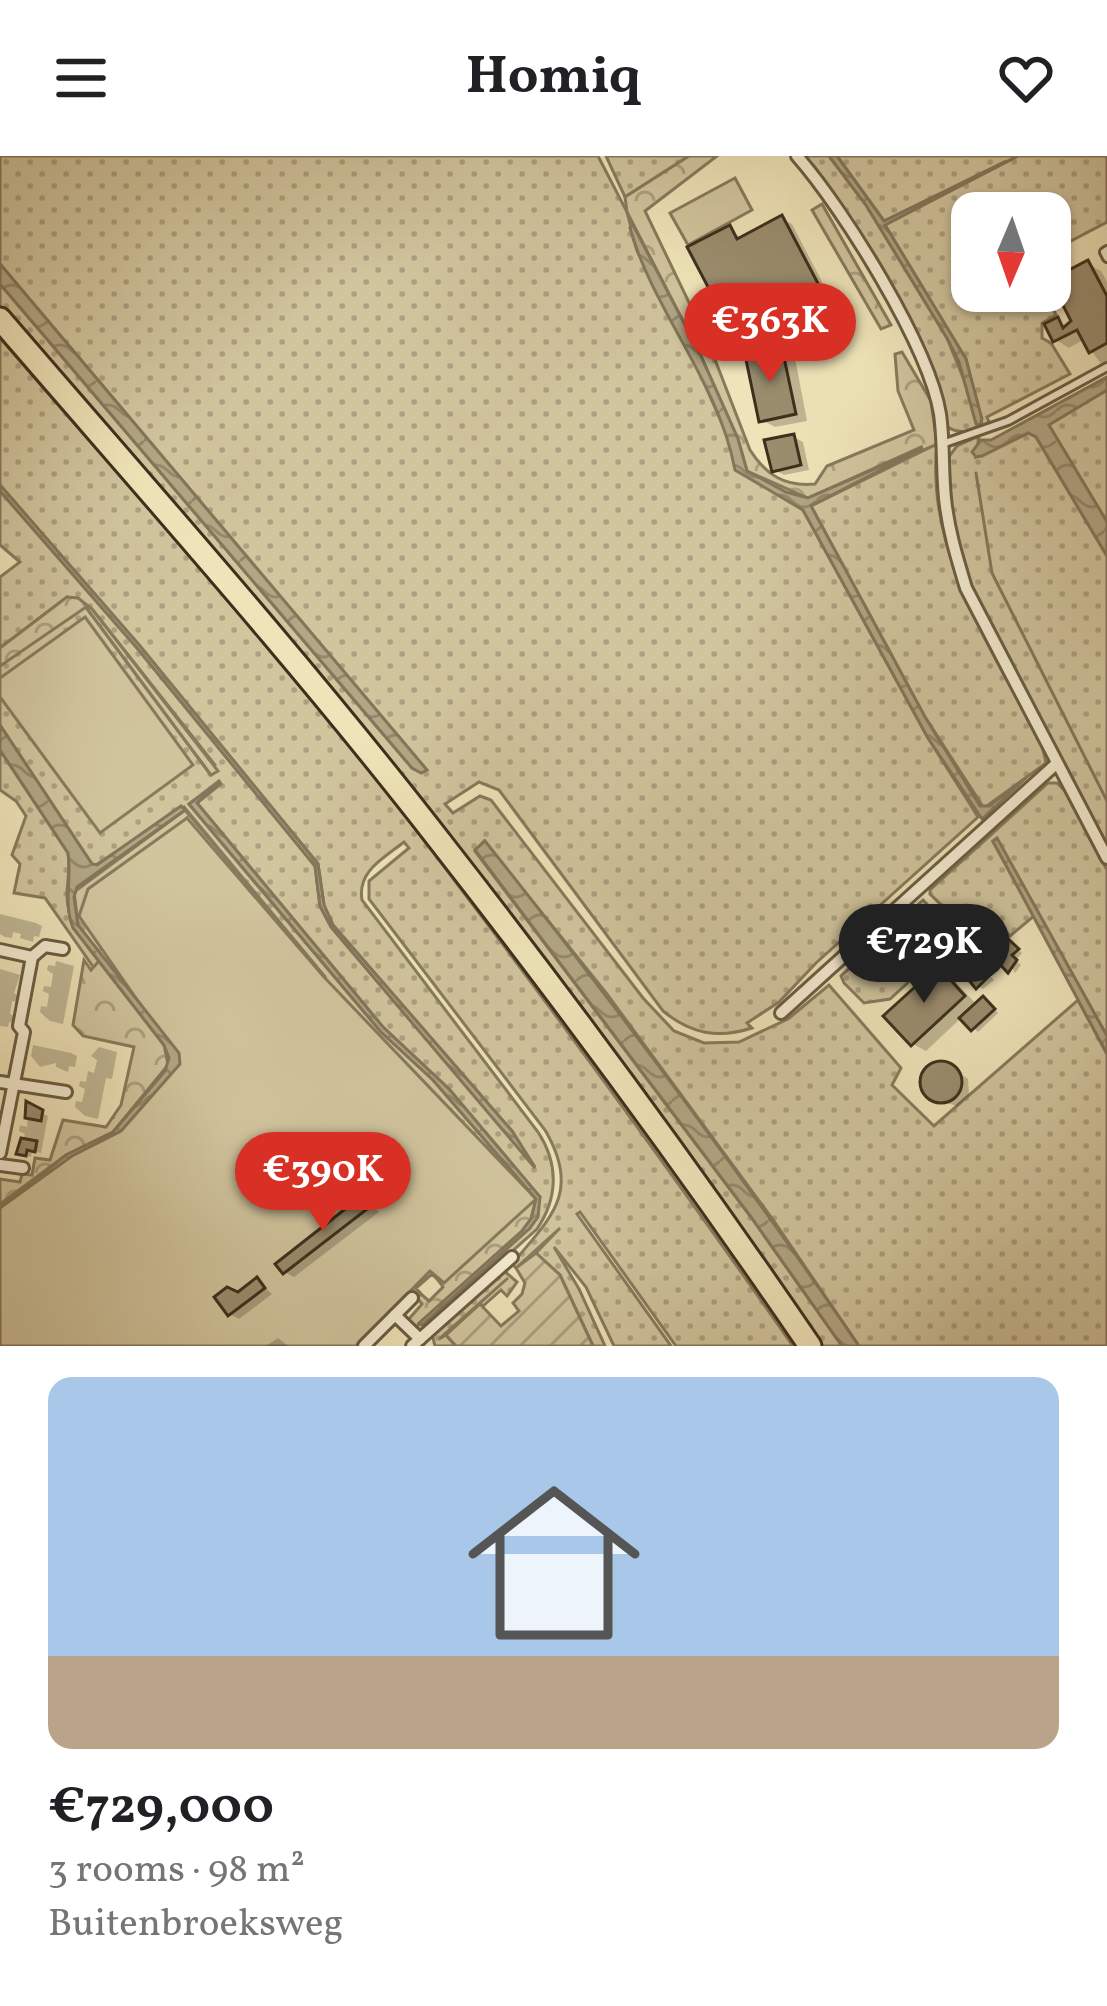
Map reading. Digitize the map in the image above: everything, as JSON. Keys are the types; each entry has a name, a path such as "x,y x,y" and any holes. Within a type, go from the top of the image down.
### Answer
{"highway":[{"path":"0,319 437,838 653,1123 810,1346"},
{"path":"0,330 432,843 647,1129 800,1346"}],"street":[{"path":"797,156 917,343 932,380 945,498 966,588 1107,858"},
{"path":"782,1013 1055,765"},
{"path":"0,1153 32,957 45,946 62,949"},
{"path":"0,950 32,957"},
{"path":"0,1082 66,1091"},
{"path":"0,1165 22,1168"},
{"path":"394,1315 416,1343 512,1257"},
{"path":"364,1346 412,1298"}],"lane":[{"path":"942,444 1008,422 1107,367"}],"green space":[{"path":"0,156 598,156 627,212 637,251 732,446 803,510 928,738 978,817 779,1002 747,1023 752,1028 716,1034 684,1025 663,1011 499,790 479,782 445,804 453,813 480,796 491,800 643,998 674,1031 704,1043 739,1042 788,1019 829,985 901,1068 892,1085 934,1126 1078,1000 1107,1054 1107,1346 859,1346 774,1221 607,994 484,841 475,851 751,1217 842,1346 817,1346 186,522 0,309 0,284 412,768 426,769 0,264"},
{"path":"606,156 689,156 625,197"},
{"path":"689,156 717,156 645,211 709,344 756,459 785,481 815,484 827,466 914,430 898,391 895,354 902,352 931,401 937,444 808,498 747,471 700,354 627,212 625,197"},
{"path":"803,156 829,156 866,205 947,338 982,424 966,359 885,225 1006,161 884,221 837,156 1107,156 1107,222 1071,241 1071,192 951,192 951,312 1054,312 1042,323 1042,338 1051,343 1070,374 987,417 990,425 961,432 945,425 935,376 922,346"},
{"path":"735,178 752,210 688,245 670,213"},
{"path":"822,204 891,325 881,329 812,210"},
{"path":"0,338 243,617 384,788 592,1065 793,1346 676,1346 580,1212 577,1214 671,1346 614,1346 586,1287 554,1247 605,1346 593,1346 560,1275 536,1253 560,1228 516,1268 512,1264 557,1203 561,1171 545,1130 369,899 369,881 409,848 404,842 368,873 362,900 538,1132 550,1156 553,1181 549,1205 537,1229 421,1333 416,1327 530,1228 540,1197 449,1089 383,1027 197,803 219,781 189,804 381,1032 433,1080 536,1199 438,1280 432,1274 416,1288 421,1294 417,1298 411,1292 398,1302 352,1251 0,1346 326,984 325,977 184,807 92,864 0,725 0,666 85,606 210,774 215,765 92,609 67,597 0,648 0,577 20,562 0,545 0,491 137,648 315,866 320,906 331,927 535,1167 512,1131 333,925 324,905 318,864 140,646 0,485"},
{"path":"1107,390 1107,522 1048,424"},
{"path":"1029,433 1036,437 1107,556 1107,847 967,581 953,523 948,458 957,446 979,436 976,457"},
{"path":"937,444 936,484 952,563 985,638 1042,745 1046,763 984,808 925,717 811,506"},
{"path":"67,597 78,598 92,609 218,771 211,775 86,607 0,666 0,648"},
{"path":"85,617 193,765 100,833 0,697 0,678"},
{"path":"0,750 68,853 69,912 99,961 94,968 45,898 14,893 20,864 12,855 26,816 0,790"},
{"path":"1048,783 1057,783 1065,791 1107,870 1107,1036 997,839 993,842 1034,916 1010,936 1006,931 997,938 991,932 980,942 930,894"},
{"path":"185,810 325,977 326,985 180,1064 78,925 74,892"},
{"path":"187,818 324,977 536,1199 444,1283 430,1271 356,1346 0,1346 0,1206 67,1157 116,1133 178,1059 79,916 88,889"},
{"path":"923,900 951,930 934,945 940,953 890,999 864,1003 841,976"},
{"path":"84,960 91,970 99,961 164,1045 168,1065 113,1132 66,1155 0,1204 0,1179 20,1182 22,1174 32,1175 35,1158 50,1160 63,1120 106,1127 121,1105 134,1047 83,1036 73,1025"},
{"path":"536,1199 522,1231 416,1327 408,1320 422,1304 417,1298 421,1294 429,1301 443,1287 438,1280"},
{"path":"536,1253 560,1275 593,1346 456,1346 446,1335 480,1304 501,1326 519,1311 513,1303 525,1283 516,1268"},
{"path":"503,1270 517,1282 507,1296 501,1290 483,1306 480,1303 508,1278 439,1339 446,1335 456,1346 435,1346 432,1334"}],"water":[{"path":"829,156 837,156 884,221 1018,156 885,225 966,359 980,425 947,338 866,205"},
{"path":"633,225 700,354 747,471 808,498 923,448 811,506 925,717 980,806 989,806 1026,778 982,819 928,738 803,510 735,470 715,407 640,259"},
{"path":"0,264 427,770 421,773 412,768 0,284"},
{"path":"1107,377 1107,390 1049,425 1107,522 1107,556 1036,437 1028,433 982,456 972,452 981,440 991,440"},
{"path":"0,485 140,646 318,864 324,905 333,925 512,1131 535,1168 331,927 320,906 315,866 137,648 0,491"},
{"path":"0,725 92,864 181,806 185,810 77,887 74,897 78,925 179,1053 180,1064 121,1131 72,1156 0,1208 66,1155 113,1132 165,1071 169,1058 164,1045 73,928 68,853 0,750"},
{"path":"220,782 197,803 383,1027 449,1089 540,1197 538,1217 530,1228 422,1325 419,1323 522,1231 536,1199 433,1080 381,1032 189,804"},
{"path":"997,838 1107,1036 1107,1054 993,841"},
{"path":"485,841 676,1090 859,1346 842,1346 475,850"}],"building":[{"path":"782,215 833,312 808,326 800,309 737,342 687,247 730,225 737,239"},
{"path":"1088,260 1107,296 1107,343 1089,353 1077,330 1053,342 1044,324 1058,317 1063,328 1071,321 1066,312 1071,312 1071,269"},
{"path":"782,348 796,414 759,422 745,355"},
{"path":"794,434 801,465 772,472 764,440"},
{"path":"952,934 990,975 976,989 940,945"},
{"path":"1004,935 1019,949 1012,955 1017,960 1008,973 985,948 994,940 998,945"},
{"path":"938,966 965,996 911,1046 883,1016"},
{"path":"983,996 995,1009 971,1031 959,1018"},
{"path":"941,1061 956,1067 962,1082 956,1097 941,1103 926,1097 920,1082 926,1067"},
{"path":"26,1101 43,1110 41,1121 25,1118"},
{"path":"21,1138 37,1141 35,1152 16,1154"},
{"path":"386,1172 399,1189 387,1198 374,1181"},
{"path":"363,1195 371,1206 283,1274 275,1264"},
{"path":"257,1277 265,1288 228,1316 214,1297 227,1287 238,1292"}],"waterway":[{"path":"976,473 992,573 1107,801"}]}
